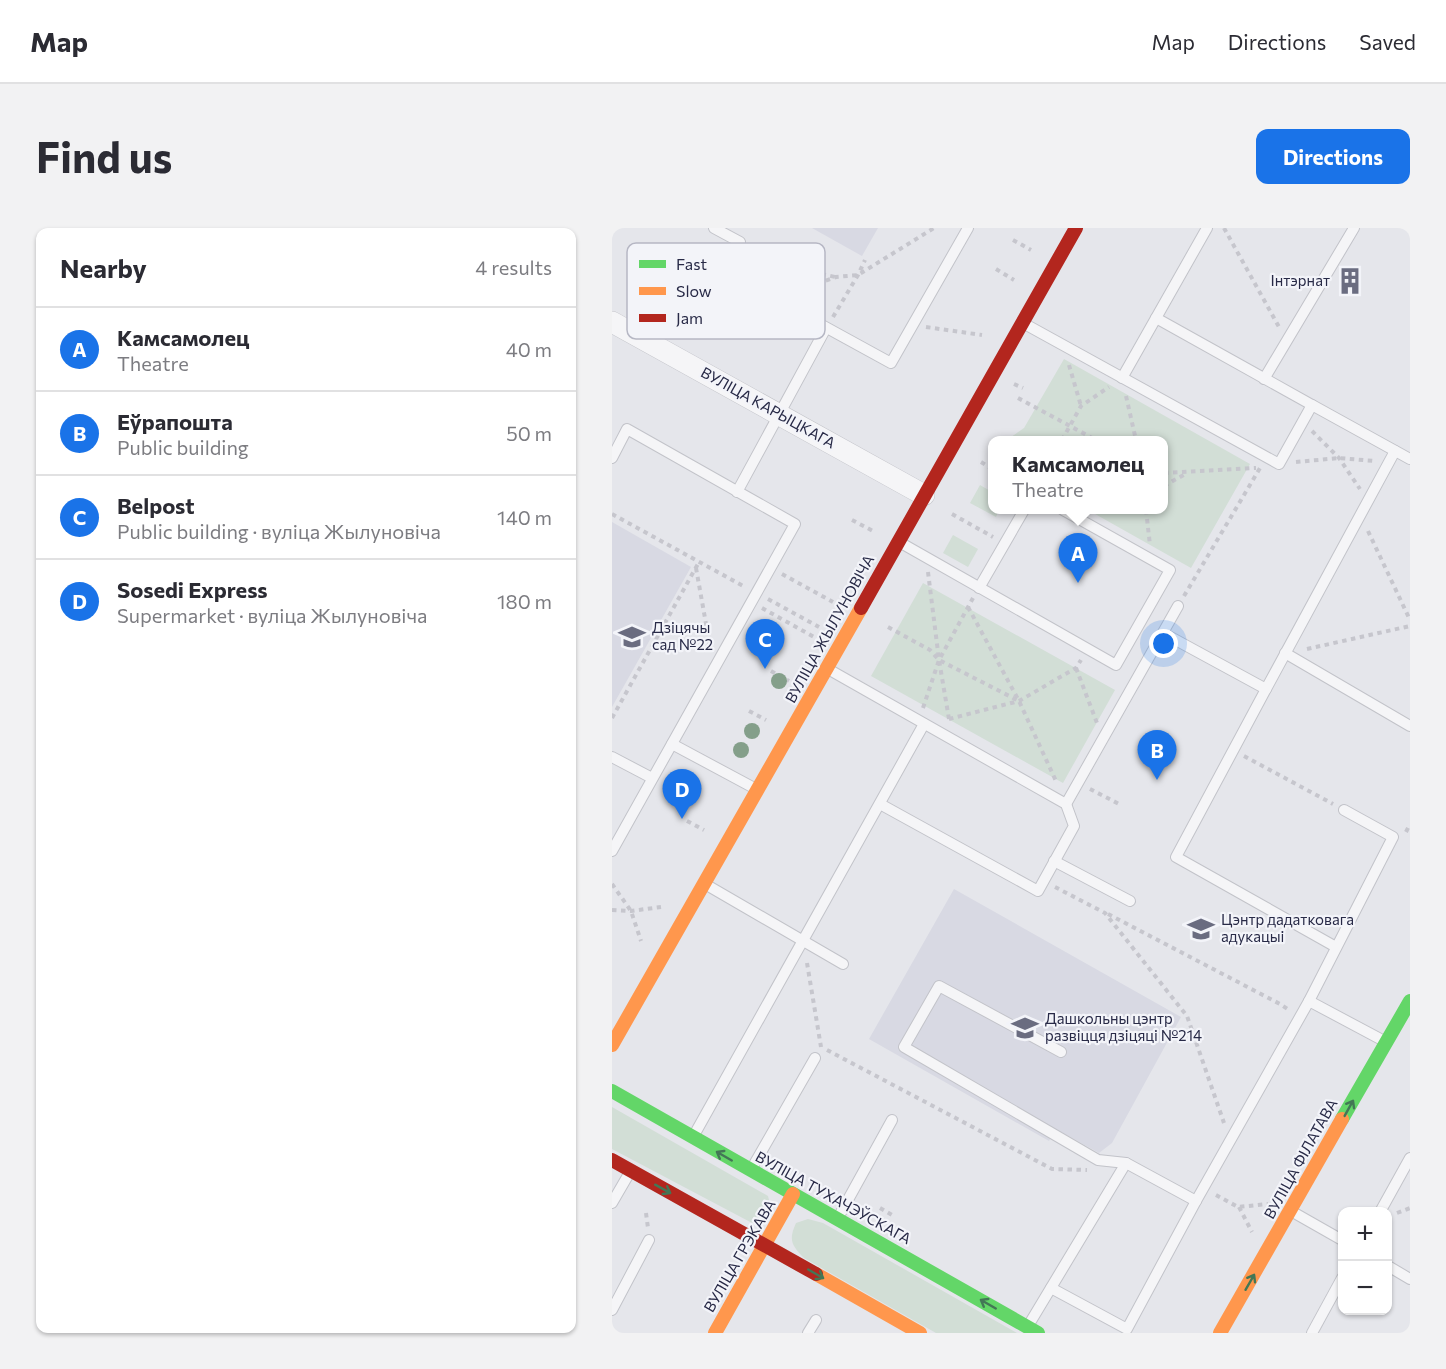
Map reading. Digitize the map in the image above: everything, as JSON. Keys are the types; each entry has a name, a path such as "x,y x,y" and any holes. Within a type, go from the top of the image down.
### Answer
{"main road":[{"name":"ВУЛІЦА ЖЫЛУНОВІЧА","path":"612,1045 1076,228"},
{"name":"ВУЛІЦА ФІЛАТАВА","path":"1220,1333 1410,1001"},
{"name":"ВУЛІЦА ТУХАЧЭЎСКАГА","path":"612,1090 1033,1330"},
{"path":"612,1160 766,1245 912,1331"},
{"name":"ВУЛІЦА ГРЭКАВА","path":"715,1333 793,1194"}],"street":[{"name":"ВУЛІЦА КАРЫЦКАГА","path":"612,322 627,330"},
{"name":"ВУЛІЦА КАРЫЦКАГА","path":"643,339 924,495"}],"lane":[{"path":"714,228 740,243"},
{"path":"826,328 891,363 968,228"},
{"path":"1122,378 1207,228"},
{"path":"1264,379 1354,228"},
{"path":"1156,318 1410,459"},
{"path":"1023,323 1279,464 1312,405"},
{"path":"737,492 820,339"},
{"path":"612,458 627,429 795,524 612,851"},
{"path":"1336,947 1176,857 1395,451"},
{"path":"979,588 1022,514"},
{"path":"898,542 1116,665 1170,570 1070,514"},
{"path":"1066,804 1178,606"},
{"path":"1163,633 1266,689"},
{"path":"1286,653 1410,726"},
{"path":"827,669 1066,804 1074,826 1038,891 880,804"},
{"path":"693,1137 880,804 921,722"},
{"path":"672,744 758,791"},
{"path":"612,757 652,778"},
{"path":"1051,1288 1127,1329 1203,1188 1309,1001 1393,837 1344,810"},
{"path":"1054,861 1130,901"},
{"path":"705,884 843,964"},
{"path":"1060,1052 939,986 904,1047 1098,1160 1123,1167 1196,1201"},
{"path":"1309,1001 1386,1042"},
{"path":"751,1171 815,1058"},
{"path":"837,1218 892,1120"},
{"path":"1383,1207 1410,1158"},
{"path":"1033,1330 1051,1288 1123,1167"},
{"path":"612,1203 630,1171"},
{"path":"1291,1211 1338,1238"},
{"path":"612,1310 649,1240"},
{"path":"1392,1268 1410,1279"},
{"path":"1312,1333 1338,1285"},
{"path":"808,1333 816,1320"}],"path":[{"path":"825,281 836,277 858,275 934,228"},
{"path":"1224,228 1286,340"},
{"path":"1013,240 1031,250"},
{"path":"826,328 865,260"},
{"path":"996,269 1014,280"},
{"path":"825,275 836,277"},
{"path":"913,325 982,335"},
{"path":"1065,436 1081,406 1122,378 1135,436"},
{"path":"1018,398 1087,436"},
{"path":"1168,473 1261,468 1339,458 1390,462"},
{"path":"981,462 988,466"},
{"path":"1178,606 1261,468"},
{"path":"1168,484 1190,472"},
{"path":"612,514 699,562 814,637"},
{"path":"952,514 1004,543"},
{"path":"1146,514 1152,560"},
{"path":"852,520 873,531"},
{"path":"612,718 699,562"},
{"path":"771,567 833,602"},
{"path":"696,568 714,667"},
{"path":"927,571 949,719 941,733"},
{"path":"754,597 819,627"},
{"path":"921,722 939,660 968,607 1020,701 1066,804"},
{"path":"1286,653 1410,626"},
{"path":"888,627 930,650 939,660 1020,701"},
{"path":"949,719 1020,701 1076,668 1087,649"},
{"path":"1076,668 1102,741"},
{"path":"771,671 789,681"},
{"path":"749,711 766,720"},
{"path":"1234,750 1344,810"},
{"path":"1079,783 1121,805"},
{"path":"687,820 704,830"},
{"path":"1043,881 1280,1004 1299,1018"},
{"path":"612,884 631,911 641,941"},
{"path":"612,910 631,911 661,907"},
{"path":"1105,913 1187,1016 1231,1140"},
{"path":"803,941 821,1047 815,1058"},
{"path":"821,1047 1052,1169 1123,1167"},
{"path":"1203,1188 1238,1207 1254,1236"},
{"path":"1238,1207 1272,1204"},
{"path":"880,1208 892,1215"}],"shaded area":[{"path":"812,228 878,228 862,256"},
{"path":"1064,359 1250,464 1191,568 1095,514 1168,514 1168,436 1012,436 1024,428"},
{"path":"980,485 988,490 988,513 970,503"},
{"name":"Дзіцячы сад №22","path":"612,522 691,567 612,707"},
{"path":"953,535 978,549 968,567 943,553"},
{"path":"923,583 1115,690 1063,783 871,676"},
{"name":"Дашкольны цэнтр развіцця дзіцяці №214","path":"954,889 1181,1017 1112,1143 1099,1153 1056,1129 1049,1141 869,1039"},
{"path":"612,1107 768,1196 770,1204 762,1221 754,1224 612,1149"},
{"path":"808,1219 823,1223 1017,1333 936,1333 804,1258 792,1242 792,1234 796,1223"}],"traffic: fast":[{"path":"1342,1119 1410,1001"},
{"path":"612,1091 1038,1333"}],"traffic: slow":[{"path":"612,1045 861,608"},
{"path":"1220,1333 1342,1119"},
{"path":"715,1333 793,1194"},
{"path":"816,1274 920,1333"}],"traffic: jam":[{"path":"861,608 1076,228"},
{"path":"612,1160 816,1274"}],"place":[{"name":"Інтэрнат","path":"1350,281"},
{"name":"Камсамолец","path":"1078,583"},
{"name":"Дзіцячы сад №22","path":"632,637"},
{"name":"Belpost","path":"765,669"},
{"name":"Еўрапошта","path":"1157,780"},
{"name":"Sosedi Express","path":"682,819"},
{"name":"Цэнтр дадатковага адукацыі","path":"1201,929"},
{"name":"Дашкольны цэнтр развіцця дзіцяці №214","path":"1025,1028"}]}
